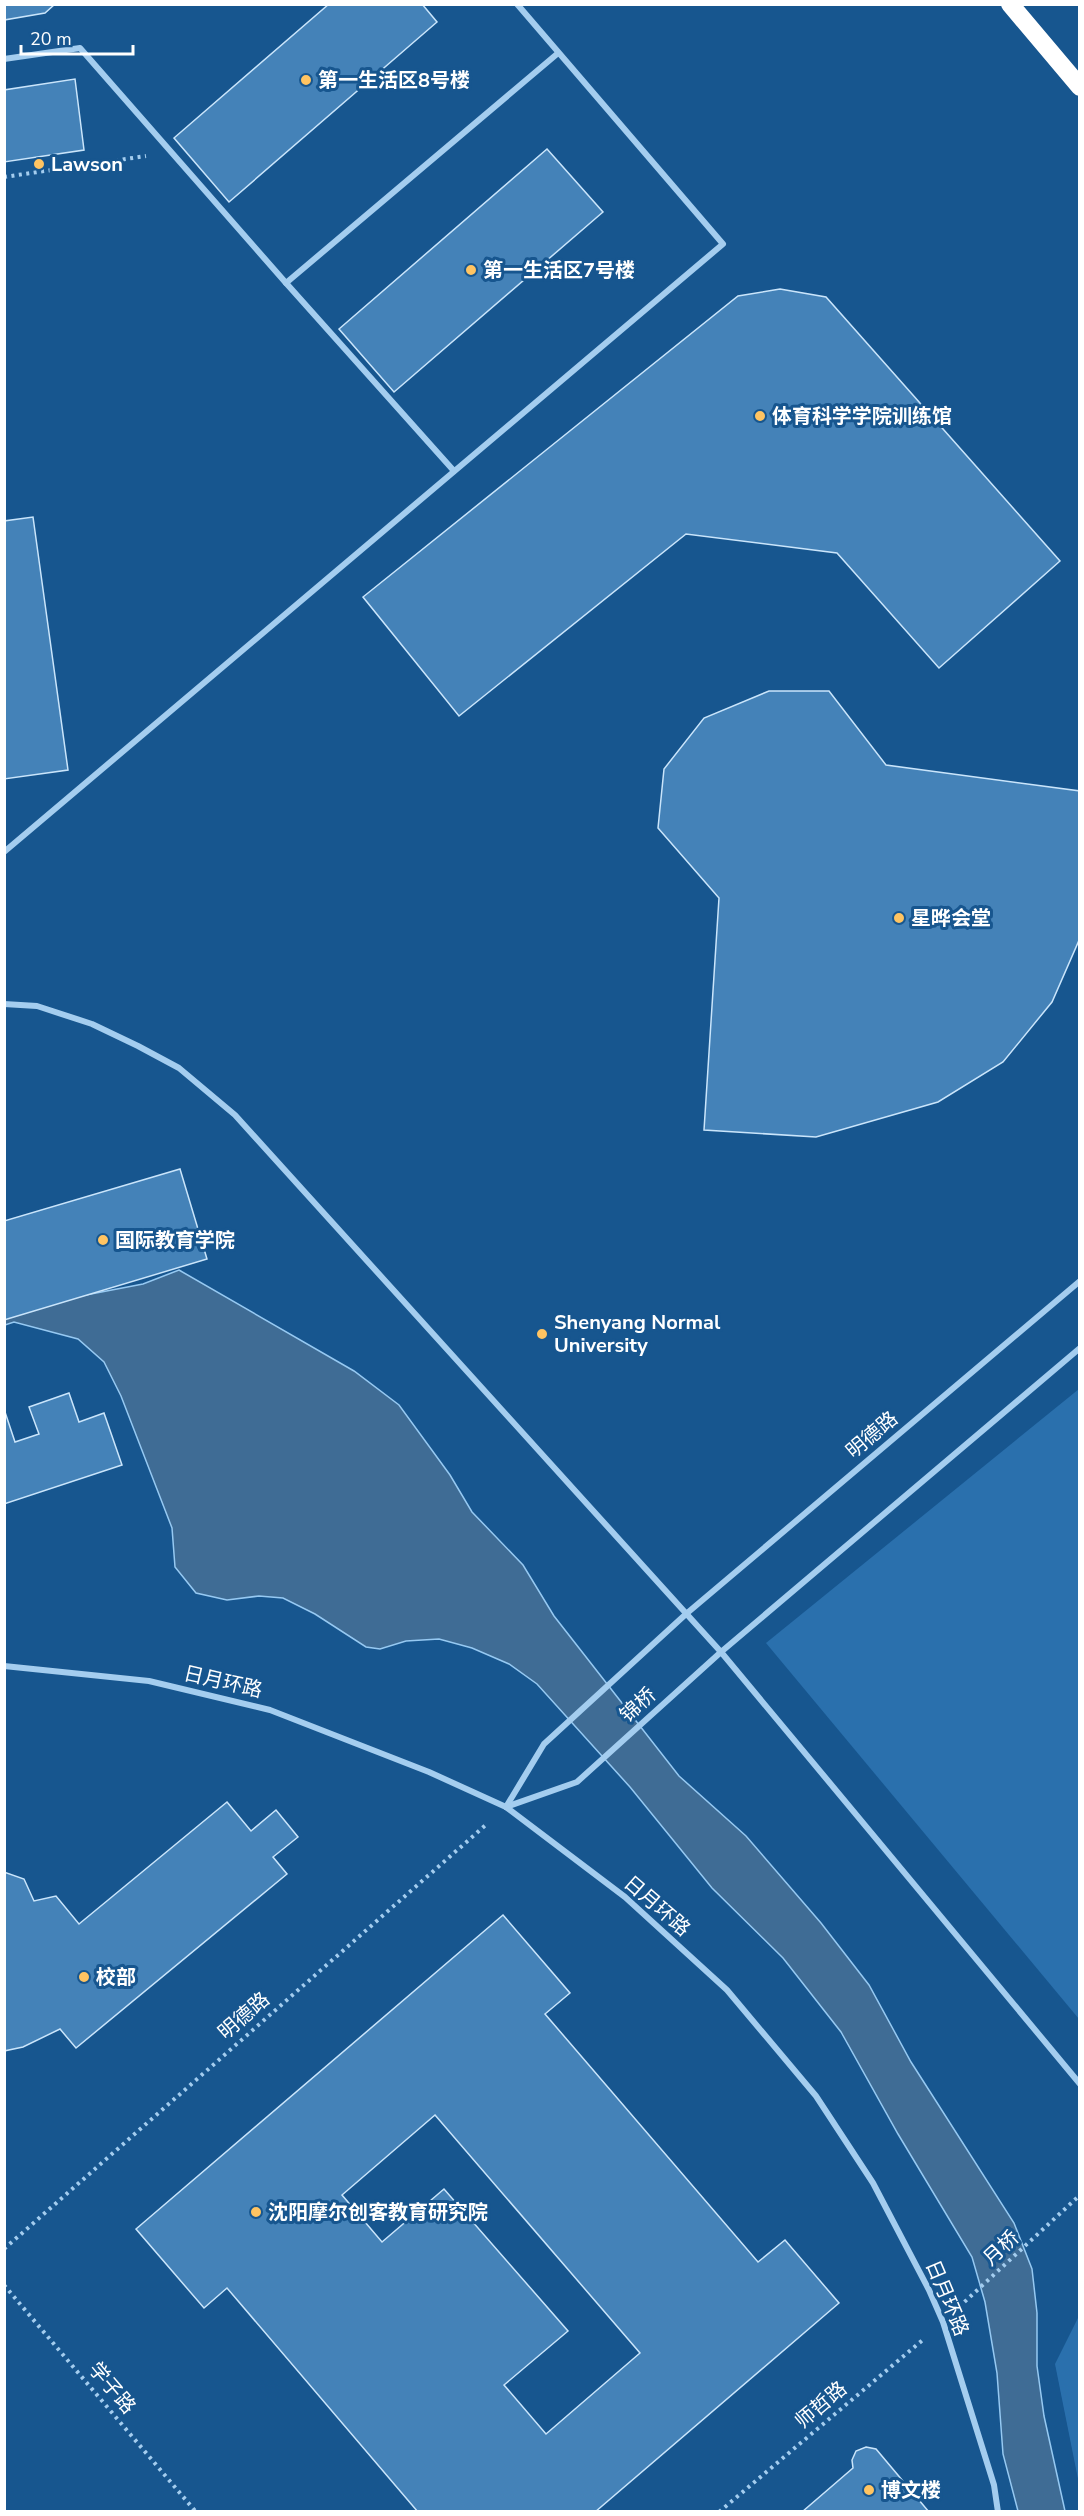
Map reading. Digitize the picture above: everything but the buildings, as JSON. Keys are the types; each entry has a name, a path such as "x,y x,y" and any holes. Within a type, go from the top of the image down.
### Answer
{"highway":[{"path":"1010,4 1080,87"}],"street":[{"path":"4,852 723,244 517,4"},
{"path":"4,59 80,48 454,471"},
{"path":"286,283 558,54"},
{"path":"4,1004 37,1006 92,1024 138,1046 179,1068 235,1115 721,1652 1080,2084"},
{"name":"明德路","path":"686,1614 1080,1281"},
{"path":"721,1652 1080,1348"},
{"name":"锦桥","path":"506,1808 544,1744 686,1614"},
{"name":"锦桥","path":"506,1808 577,1782 721,1652"},
{"name":"日月环路","path":"4,1666 149,1681 270,1710 429,1772 506,1808 625,1897 727,1990 816,2096 873,2183 929,2290 943,2322 994,2485 999,2511"}],"path":[{"path":"4,177 170,152"},
{"name":"明德路","path":"4,2250 506,1808"},
{"name":"月桥","path":"943,2322 1080,2195"},
{"name":"学子路","path":"4,2285 196,2511"},
{"name":"师哲路","path":"719,2511 943,2322"}],"shaded area":[{"path":"179,1270 354,1371 399,1405 450,1475 472,1512 523,1565 554,1616 679,1776 746,1836 821,1923 869,1985 911,2062 1014,2223 1032,2269 1037,2313 1037,2366 1044,2416 1065,2511 1018,2511 1003,2454 997,2373 985,2302 972,2257 898,2134 841,2032 783,1958 712,1888 630,1787 537,1684 509,1664 472,1648 439,1639 406,1641 380,1649 366,1647 315,1614 283,1598 259,1596 227,1600 196,1593 175,1567 172,1528 121,1396 104,1362 78,1339 14,1322 5,1325 4,1312 143,1284"},
{"path":"1079,1389 1079,2019 766,1643"},
{"path":"1079,2316 1079,2484 1055,2364"}],"place":[{"name":"第一生活区8号楼","path":"306,80"},
{"name":"Lawson","path":"39,164"},
{"name":"第一生活区7号楼","path":"471,270"},
{"name":"体育科学学院训练馆","path":"760,416"},
{"name":"星晔会堂","path":"899,918"},
{"name":"国际教育学院","path":"103,1240"},
{"name":"Shenyang Normal University","path":"542,1334"},
{"name":"校部","path":"84,1977"},
{"name":"沈阳摩尔创客教育研究院","path":"256,2212"},
{"name":"博文楼","path":"869,2490"}]}
